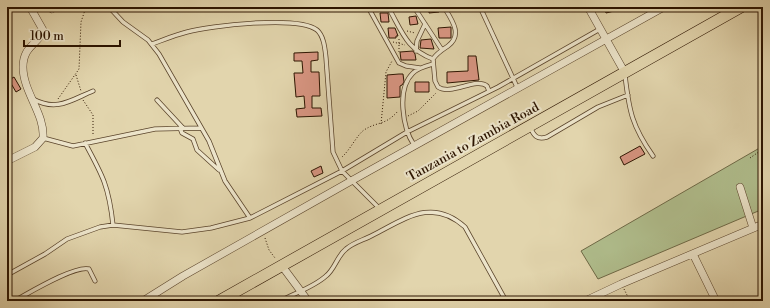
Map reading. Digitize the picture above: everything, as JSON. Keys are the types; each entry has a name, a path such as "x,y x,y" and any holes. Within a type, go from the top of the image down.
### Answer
{"highway":[{"name":"Tanzania to Zambia Road","path":"219,301 433,179 741,7"}],"street":[{"path":"7,161 35,147 43,138 41,125 25,79 23,67 25,54 28,48 42,34 42,30 30,7"},
{"path":"588,7 625,72"},
{"path":"143,301 183,276 351,180 664,7"},
{"path":"740,187 753,228"},
{"path":"584,301 763,224"},
{"path":"693,254 716,301"},
{"path":"282,266 308,301"}],"lane":[{"path":"109,7 123,22 152,44 159,54 201,128 217,160 219,170"},
{"path":"368,7 395,58 406,66 421,68"},
{"path":"388,7 416,51 433,59"},
{"path":"414,7 442,50"},
{"path":"444,7 454,26 456,36 454,41 433,59 435,81 440,88 449,89 480,83 487,86 489,91"},
{"path":"480,7 517,87"},
{"path":"152,44 188,32 229,25 274,22 309,25 318,30 324,43 331,135 337,162 342,171 381,210"},
{"path":"416,51 420,34 425,24"},
{"path":"7,275 76,234 100,227 113,225 182,232 211,228 250,218 342,171 407,132 489,91 600,29"},
{"path":"414,145 407,132 404,117 403,104 408,80 412,74 421,68 433,64"},
{"path":"625,72 633,122 640,137 653,156"},
{"path":"32,99 42,104 53,106 63,104 93,91"},
{"path":"529,126 536,137 540,139 547,137 598,107 628,95"},
{"path":"157,100 182,128 182,133 193,139 197,150 219,170 250,218"},
{"path":"43,138 73,146 155,129 201,128"},
{"path":"85,143 107,185 110,196 113,225"},
{"path":"280,301 328,276 345,249 409,216 420,212 440,213 454,218 465,227 506,301"},
{"path":"14,301 69,272 80,268 89,269 93,274 95,281"}],"path":[{"path":"53,106 79,69 81,22 86,7"},
{"path":"399,62 400,27 420,34"},
{"path":"380,125 386,72 395,58"},
{"path":"75,75 79,82 81,96 94,116 93,141"},
{"path":"404,117 418,111 440,88"},
{"path":"337,162 350,149 364,130 380,125 391,119 403,104"},
{"path":"750,158 763,149"},
{"path":"262,231 268,250 282,266"},
{"path":"621,284 630,301"}],"green space":[{"path":"763,146 763,209 598,279 581,251"}],"building":[{"path":"429,7 438,7 439,12 429,13"},
{"path":"604,7 622,7 622,9 606,13"},
{"path":"380,13 388,13 389,22 381,22"},
{"path":"416,16 418,24 410,25 409,17"},
{"path":"451,27 451,38 439,38 438,28"},
{"path":"388,28 395,28 398,36 396,36 396,38 389,38"},
{"path":"431,39 434,49 420,48 421,40"},
{"path":"413,51 416,60 401,60 400,52"},
{"path":"318,52 318,60 311,61 311,72 319,72 320,96 312,96 312,108 321,108 322,116 297,117 296,109 305,108 304,96 296,97 294,73 303,73 302,61 294,61 294,53"},
{"path":"468,56 476,56 479,80 447,83 447,72 468,71"},
{"path":"403,74 404,82 400,86 400,97 387,98 387,75"},
{"path":"14,77 21,89 16,92 9,80"},
{"path":"415,82 429,82 429,92 415,92"},
{"path":"640,146 645,154 624,165 620,157"},
{"path":"321,166 323,173 314,177 311,171"}]}
